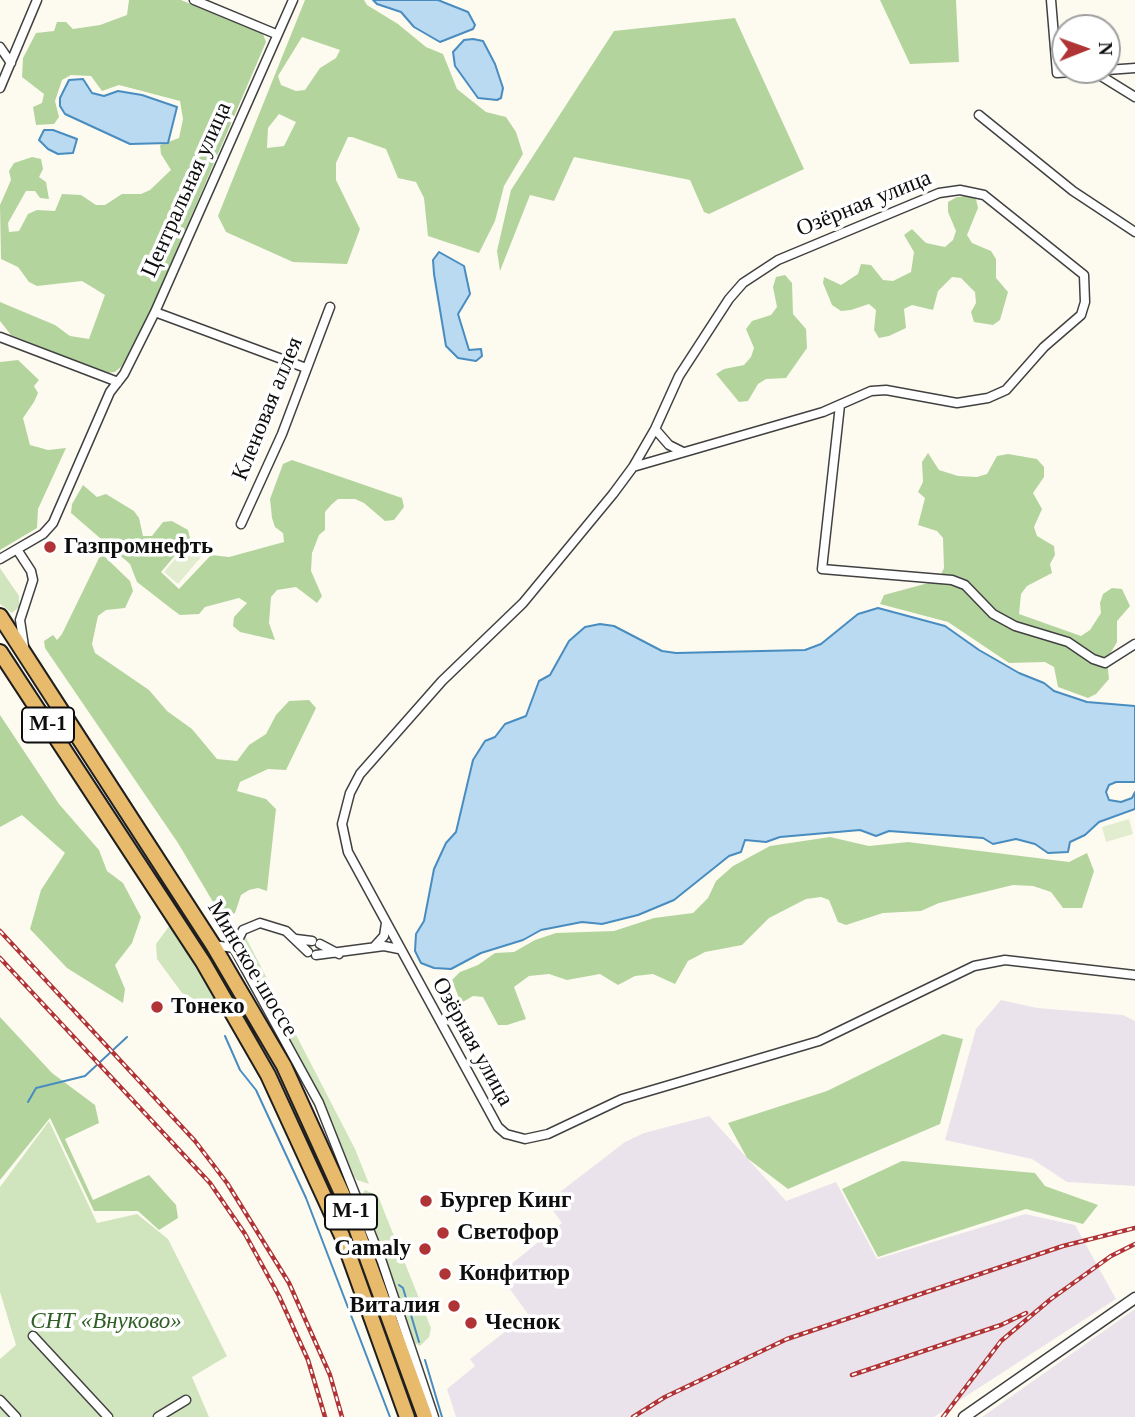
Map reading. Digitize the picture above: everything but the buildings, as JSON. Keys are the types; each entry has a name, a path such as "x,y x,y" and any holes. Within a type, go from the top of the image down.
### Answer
{"highway":[{"name":"Минское шоссе","path":"0,616 213,945 284,1066 328,1158 425,1417"},
{"name":"Минское шоссе","path":"0,652 241,1024 317,1177 407,1417"}],"street":[{"path":"0,88 37,0"},
{"path":"194,0 276,34"},
{"name":"Центральная улица","path":"18,551 53,523 110,392 155,312 293,0"},
{"path":"0,47 11,63"},
{"path":"1114,84 1135,97"},
{"path":"979,115 1073,191 1135,232"},
{"name":"Озёрная улица","path":"633,467 733,440 840,405 871,391 886,390 957,403 972,403 1006,390 1044,347 1081,315 1085,302 1084,275 984,195 960,190 939,193 778,260 743,283 729,299 679,376 633,467 523,603 442,681 359,774 344,810 344,839 492,1120 506,1134 525,1139 548,1134 622,1100 819,1041 974,966 1005,960 1135,975"},
{"name":"Кленовая аллея","path":"241,524 282,434 330,307"},
{"path":"155,312 306,368"},
{"path":"0,337 118,382"},
{"path":"840,405 822,569 952,580 965,585 993,614 1015,626 1068,642 1093,659 1105,663 1135,644"},
{"path":"654,429 669,445 683,452"},
{"path":"0,559 18,551 31,571 33,580 20,620 27,658"},
{"path":"374,948 384,936 386,923"},
{"path":"234,948 243,930 253,924 269,924 296,939 312,953 339,954 374,948 400,949"},
{"path":"296,939 316,943 339,954"},
{"path":"213,945 234,948"},
{"path":"234,948 319,1103 382,1262 434,1417"},
{"path":"964,1417 1135,1298"},
{"path":"33,1336 108,1417"},
{"path":"0,1400 16,1417"},
{"path":"158,1417 186,1400"}],"shaded area":[{"path":"1001,1000 1037,1008 1123,1015 1135,1021 1135,1186 1067,1182 1032,1159 945,1140 976,1029"},
{"path":"709,1116 786,1201 836,1182 877,1259 1025,1214 1075,1225 1116,1299 934,1417 456,1417 447,1389 475,1366 470,1359 528,1314 499,1274 562,1223 547,1202 625,1142 644,1133"},
{"path":"1135,1309 1135,1417 982,1417"}],"green space":[{"path":"129,0 181,0 263,34 266,42 150,312 122,366 115,372 106,373 11,335 0,321 0,302 55,325 70,336 89,339 105,295 82,281 37,286 29,282 18,267 1,259 0,205 11,180 9,171 14,163 32,157 41,159 43,169 39,177 46,182 49,199 40,198 35,191 26,191 8,223 9,232 19,231 28,214 37,210 55,211 62,194 81,195 96,205 105,205 122,194 141,194 150,190 171,170 161,154 160,145 179,138 183,119 180,101 119,85 102,91 91,76 71,75 62,80 55,101 59,117 54,124 36,125 33,107 42,103 44,94 22,77 23,58 36,33 54,31 57,22 66,22 73,29 100,25 127,15"},
{"path":"305,0 364,0 367,5 398,24 426,47 443,54 457,89 486,112 506,117 516,132 523,154 504,186 495,221 479,253 428,236 424,198 416,182 398,178 386,149 352,137 348,137 336,163 336,180 360,229 347,264 293,262 226,232 218,216","holes":["302,37 340,50 336,58 320,68 305,90 296,91 281,85 278,76","279,114 296,122 284,146 267,148 268,128"]},
{"path":"880,0 956,0 959,62 910,64"},
{"path":"735,18 804,169 709,214 704,212 690,180 574,157 554,201 530,195 500,271 497,251 511,190 614,31"},
{"path":"967,196 976,199 978,208 967,235 972,243 991,251 996,259 996,278 1008,292 1000,320 993,325 974,322 971,312 976,303 975,292 961,278 952,277 938,291 933,310 912,305 904,309 906,328 889,336 879,338 874,330 876,310 869,304 841,311 832,305 823,283 824,277 841,285 858,274 861,264 871,265 883,280 893,281 911,272 914,252 904,235 912,229 926,243 945,247 953,240 956,231 948,212 948,202"},
{"path":"785,275 792,283 793,314 806,329 807,348 786,378 766,379 758,384 748,401 739,402 716,374 724,369 744,365 751,357 754,348 746,329 752,321 771,315 777,307 773,287 776,277"},
{"path":"18,360 39,380 34,386 38,393 23,418 30,445 48,450 66,448 38,509 37,528 0,550 0,362"},
{"path":"928,453 939,470 958,476 977,477 987,474 997,456 1008,454 1037,459 1044,467 1044,477 1033,493 1042,509 1034,527 1037,536 1054,546 1055,555 1050,564 1052,573 1027,586 1021,594 1019,614 1081,636 1090,630 1101,613 1103,594 1112,588 1122,589 1130,606 1117,621 1117,642 1107,659 1109,679 1096,694 1088,698 1058,687 1054,667 1045,662 1009,663 948,622 880,604 884,595 932,582 940,577 944,568 943,538 937,531 918,525 925,498 918,492 923,482 922,462"},
{"path":"292,460 402,498 404,507 394,520 385,521 355,499 338,499 331,505 325,512 325,530 319,535 312,553 311,571 322,596 317,603 296,587 277,590 271,597 269,623 275,640 240,632 233,626 234,617 247,603 239,598 205,607 199,614 180,615 137,582 130,564 71,513 72,504 83,485 97,497 106,494 134,511 139,518 143,536 152,536 163,522 172,521 188,530 190,538 161,572 179,589 211,555 229,557 284,542 283,533 275,527 272,518 270,499 283,464"},
{"path":"188,544 202,556 178,584 164,572"},
{"path":"103,555 130,581 133,591 125,608 106,610 98,616 92,644 95,653 149,690 167,711 192,729 217,759 237,761 249,745 266,734 276,715 289,701 309,700 316,708 286,770 268,769 240,782 237,791 266,799 276,809 267,891 258,888 241,895 235,913 230,916 219,912 178,843 45,648 44,641 53,635 57,640 62,634 99,558"},
{"path":"0,568 19,596 19,607 12,613 0,604"},
{"path":"0,715 59,804 99,850 107,871 123,883 141,917 132,943 115,965 125,989 123,1003 67,968 30,929 41,890 65,853 22,815 0,827"},
{"path":"1129,819 1133,834 1106,842 1102,827"},
{"path":"830,837 869,846 908,842 1069,862 1087,853 1094,871 1082,908 1063,908 1051,892 1033,886 1013,885 939,903 921,911 883,913 846,925 838,922 829,900 821,897 806,899 769,918 742,945 705,952 688,961 675,984 653,974 635,976 618,985 600,974 567,980 549,974 529,976 514,987 526,1019 507,1025 498,1025 483,997 473,996 456,1006 459,998 452,980 460,972 478,965 495,953 514,952 535,940 556,933 614,931 654,918 693,913 708,898 716,881 733,866 770,846"},
{"path":"170,925 215,999 214,1002 196,1000 182,993 157,959 156,944"},
{"path":"244,934 355,1149 369,1184 357,1180 351,1173 315,1086 239,951"},
{"path":"0,1017 52,1073 95,1105 99,1123 65,1139 93,1200 149,1175 176,1205 178,1218 159,1230 138,1211 94,1211 50,1118 0,1180"},
{"path":"943,1034 963,1039 940,1124 788,1189 747,1158 728,1123 827,1091"},
{"name":"СНТ «Внуково»","path":"49,1121 97,1223 137,1214 168,1239 227,1356 192,1377 209,1417 0,1417 0,1359 16,1345 0,1292 0,1187"},
{"path":"902,1161 1035,1173 1045,1186 1098,1205 1083,1224 1026,1209 878,1257 842,1189"},
{"path":"365,1190 378,1196 431,1328 429,1337 420,1346 415,1343 361,1197"}],"water":[{"path":"373,0 438,0 468,12 475,25 473,29 440,42 414,27 401,12 377,4"},
{"path":"464,40 483,41 495,64 503,88 501,98 497,100 478,98 455,66 453,52"},
{"path":"83,79 92,93 104,96 118,91 142,95 177,107 168,143 130,144 65,114 60,106 60,98 69,80"},
{"path":"44,130 53,130 77,139 73,153 58,154 48,149 39,140"},
{"path":"439,252 464,266 470,294 458,314 469,350 481,349 482,356 476,361 458,358 446,346 434,274 433,260"},
{"path":"878,608 945,626 979,650 1019,673 1044,683 1054,691 1087,702 1135,706 1135,782 1116,782 1109,785 1106,792 1109,800 1121,802 1132,798 1135,792 1135,809 1099,822 1085,835 1070,842 1068,852 1048,853 1035,844 1016,839 993,844 983,838 889,831 876,836 860,830 780,837 766,842 745,840 741,852 729,856 674,900 638,915 602,924 582,922 541,930 523,940 481,953 451,969 434,968 421,963 415,951 416,934 424,921 434,869 446,843 456,832 473,760 485,741 495,737 505,724 526,716 539,681 550,675 569,641 585,627 600,624 614,626 662,651 676,653 805,650 821,644 858,614"}],"waterway":[{"path":"225,1036 240,1070 256,1090 306,1198 390,1417"},
{"path":"28,1102 36,1088 85,1076 127,1037"},
{"path":"399,1285 403,1288 419,1342"},
{"path":"425,1360 442,1417"}],"railway":[{"path":"0,931 195,1141 227,1183 289,1283 330,1375 342,1417"},
{"path":"0,958 210,1183 245,1234 279,1296 308,1360 325,1417"},
{"path":"633,1417 665,1397 787,1339 1063,1246 1135,1228"},
{"path":"943,1417 1001,1341 1051,1299 1111,1256 1135,1244"},
{"path":"852,1375 1001,1325 1026,1313"}],"place":[{"name":"Газпромнефть","path":"50,547"},
{"name":"Тонеко","path":"157,1007"},
{"name":"Бургер Кинг","path":"426,1201"},
{"name":"Светофор","path":"443,1233"},
{"name":"Camaly","path":"425,1249"},
{"name":"Конфитюр","path":"445,1274"},
{"name":"Виталия","path":"454,1306"},
{"name":"Чеснок","path":"471,1323"}]}
